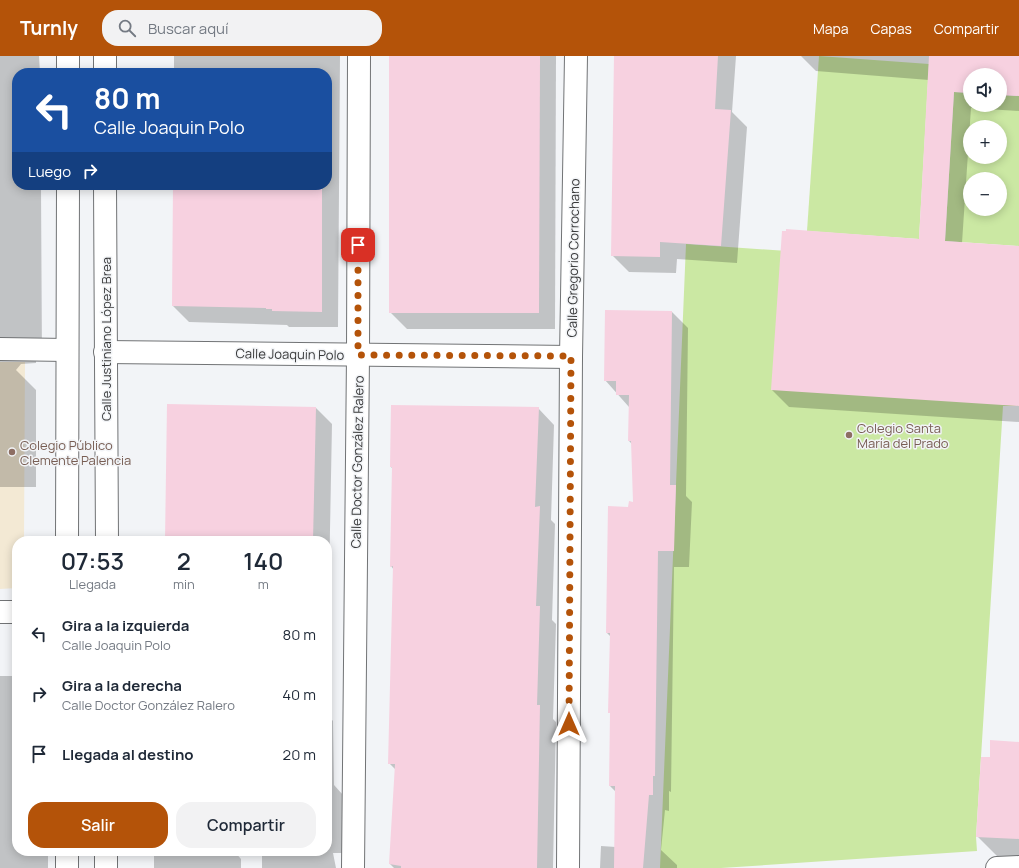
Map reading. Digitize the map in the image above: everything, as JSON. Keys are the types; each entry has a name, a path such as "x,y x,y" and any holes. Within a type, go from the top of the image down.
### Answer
{"street":[{"path":"68,56 68,68"},
{"path":"104,56 105,68"},
{"name":"Calle Doctor González Ralero","path":"353,868 358,355 359,56"},
{"name":"Calle Gregorio Corrochano","path":"568,868 571,356 576,56"},
{"path":"67,536 68,190"},
{"name":"Calle Justiniano López Brea","path":"105,190 107,536"},
{"path":"0,349 67,350"},
{"name":"Calle Joaquin Polo","path":"106,352 571,356"},
{"path":"0,612 12,612"},
{"path":"67,856 67,868"},
{"path":"106,856 106,868"},
{"path":"997,868 1019,867"}],"shaded area":[{"name":"Colegio Público Clemente Palencia","path":"0,362 25,362 24,536 12,536 12,588 0,589"}],"green space":[{"path":"819,56 929,64 919,239 807,231"},
{"path":"954,92 963,93 963,112 1007,112 1007,95 1019,96 1019,246 945,241"},
{"name":"Colegio Santa María del Prado","path":"686,244 1019,267 1019,406 1003,406 976,837 977,851 721,868 660,868"}],"building":[{"path":"389,56 540,56 539,313 389,313"},
{"path":"614,56 718,56 715,109 731,110 721,246 660,242 660,257 611,256"},
{"path":"929,56 1019,56 1019,96 1007,95 1007,68 963,68 963,93 954,92 945,241 1019,246 1019,406 771,390 782,231 786,231 786,229 919,239"},
{"path":"173,190 322,190 322,312 272,311 272,309 266,308 172,306"},
{"path":"605,310 672,311 670,485 676,485 674,551 658,551 655,776 653,776 653,795 649,795 643,868 614,868 615,786 609,786 610,713 608,713 610,633 606,633 608,506 628,507 629,501 633,502 631,441 628,441 629,395 616,395 616,381 604,381"},
{"path":"167,404 316,407 313,536 165,536"},
{"path":"391,405 539,407 535,507 540,506 536,606 540,606 537,705 540,705 537,868 401,868 401,866 389,864 395,764 388,764 393,566 390,567 392,467 390,467"},
{"path":"990,740 1019,742 1019,839 976,837 981,757 990,757"}],"place":[{"name":"Colegio Santa María del Prado","path":"849,435"},
{"name":"Colegio Público Clemente Palencia","path":"12,452"}],"route":[{"path":"358,245 358,355 571,356 569,724"}]}
